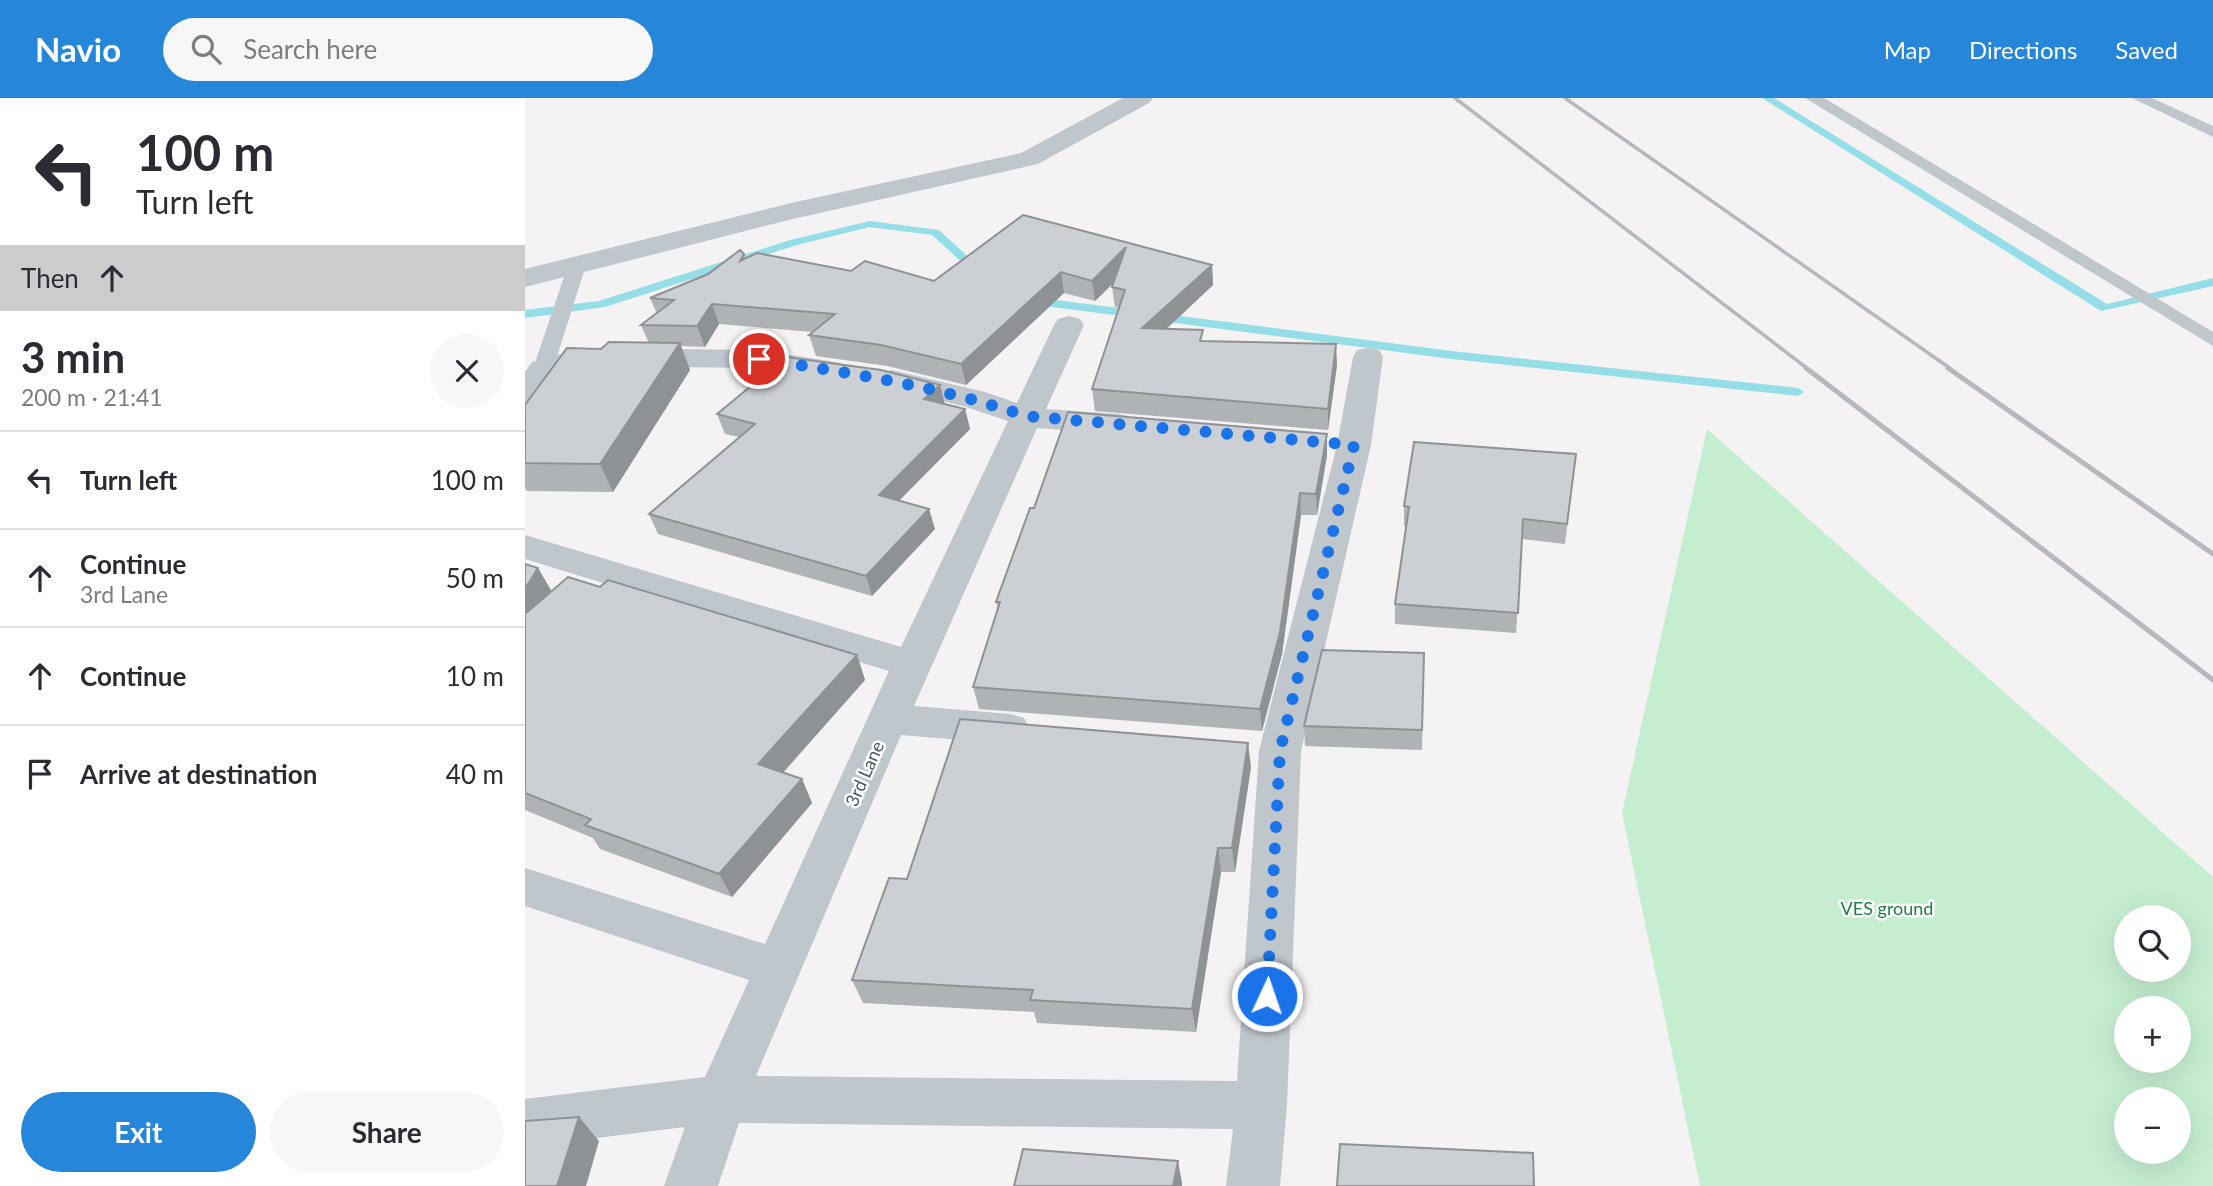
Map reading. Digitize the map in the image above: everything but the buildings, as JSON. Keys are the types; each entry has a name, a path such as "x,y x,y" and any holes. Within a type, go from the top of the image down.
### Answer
{"street":[{"path":"525,278 791,211 1029,159 1141,98"},
{"name":"3rd Lane","path":"691,1186 721,1099 912,664 1069,326"},
{"path":"525,394 543,369 584,357 759,359 887,378 974,399 1026,416 1151,426"},
{"path":"1253,1186 1261,1105 1280,751 1341,444 1368,357"},
{"path":"525,547 912,664"},
{"path":"890,719 1051,732"},
{"path":"1240,748 1280,751"},
{"path":"525,887 778,969"},
{"path":"525,1124 721,1099 1261,1105"}],"lane":[{"path":"1814,98 2213,340"},
{"path":"2140,98 2213,132"},
{"path":"543,369 577,265"}],"green space":[{"name":"VES ground","path":"1707,429 2213,877 2213,1186 1700,1186 1622,813"}],"waterway":[{"path":"1767,98 2105,308 2213,282"},
{"path":"525,314 601,304 794,242 870,224 935,232 980,273"},
{"path":"1033,301 1452,355 1798,392"}],"railway":[{"path":"1455,98 1808,369"},
{"path":"1565,98 1951,369"},
{"path":"1806,368 2213,680"},
{"path":"1948,368 2213,554"}],"route":[{"path":"759,359 887,378 974,399 1026,416 1354,445 1280,751 1267,996"}]}
